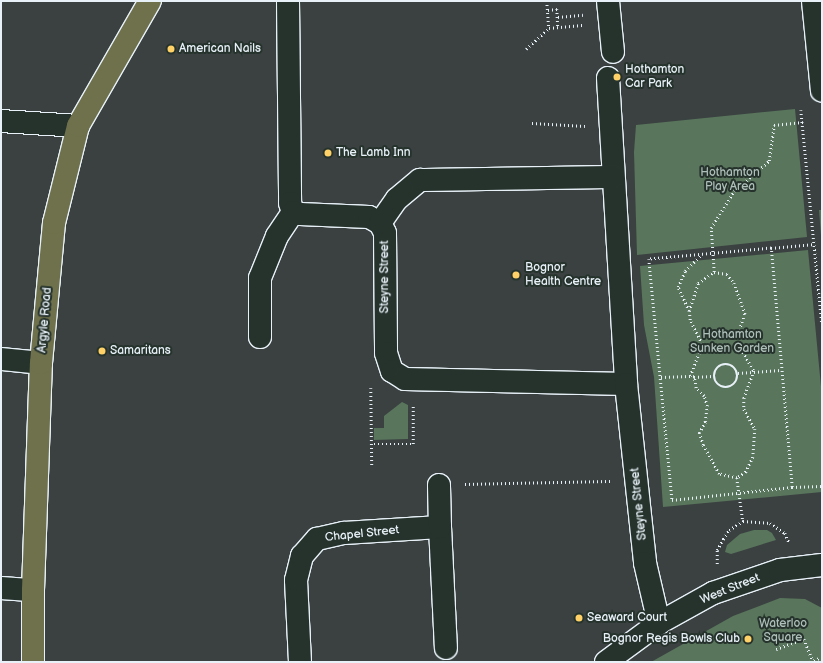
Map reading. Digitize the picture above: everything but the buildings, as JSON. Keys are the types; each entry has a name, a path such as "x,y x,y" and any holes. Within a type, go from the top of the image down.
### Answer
{"main road":[{"name":"Argyle Road","path":"33,662 33,590 41,363 54,223 78,126 150,1"}],"street":[{"path":"260,337 260,278 277,236 293,212 290,203 288,1"},
{"path":"608,1 613,52"},
{"path":"813,1 822,91"},
{"name":"Steyne Street","path":"608,78 626,384 645,563 659,623"},
{"path":"1,121 78,126"},
{"path":"380,223 397,199 420,180 613,177"},
{"name":"Steyne Street","path":"293,212 369,218 380,223 385,233 386,353 392,371 405,379 626,384"},
{"path":"1,359 41,363"},
{"path":"439,485 446,648"},
{"name":"Chapel Street","path":"300,662 296,580 302,556 317,539 344,533 440,527"},
{"name":"West Street","path":"606,662 659,623 713,593 780,570 822,565"},
{"path":"1,588 33,590"}],"path":[{"path":"547,1 549,28"},
{"path":"548,10 557,9 558,27"},
{"path":"526,49 549,28 610,23"},
{"path":"802,112 822,323"},
{"path":"714,272 711,228 734,191 769,161 774,125 804,122"},
{"path":"532,123 610,127"},
{"path":"815,244 649,259 672,500 822,486"},
{"path":"771,248 792,488"},
{"path":"690,376 702,344 690,320 678,287 685,271 701,254"},
{"path":"688,311 698,283 714,272 727,274 734,283 745,314 738,334 739,345 754,371"},
{"path":"722,364 734,366 738,373 737,381 728,388 719,386 714,376 716,369 722,364"},
{"path":"738,373 781,370"},
{"path":"694,377 696,388 704,396 707,406 705,422 699,433 703,445 719,474 737,478 746,472 753,457 755,429 744,409 744,398 754,371"},
{"path":"661,377 714,376"},
{"path":"374,444 414,444 414,379"},
{"path":"371,387 372,467"},
{"path":"737,478 743,521"},
{"path":"439,485 637,480"},
{"path":"716,566 717,550 723,539 729,530 743,521 770,523 785,533 789,543"},
{"path":"776,649 804,639 812,661 822,657"}],"green space":[{"name":"Hothamton Play Area","path":"795,109 807,237 637,255 634,152 636,125"},
{"path":"819,210 822,210 822,248"},
{"name":"Hothamton Sunken Garden","path":"808,250 822,397 822,492 663,507 654,377 644,325 640,266"},
{"path":"402,402 408,405 408,439 374,440 374,428 384,428 384,416"},
{"path":"754,530 767,530 772,533 776,540 731,554 725,552 727,545 740,534"},
{"name":"Waterloo Square","path":"780,598 805,599 822,608 822,662 651,662 733,616"}],"place":[{"name":"American Nails","path":"171,49"},
{"name":"Hothamton Car Park","path":"617,77"},
{"name":"The Lamb Inn","path":"328,153"},
{"name":"Bognor Health Centre","path":"516,275"},
{"name":"Samaritans","path":"102,351"},
{"name":"Seaward Court","path":"579,618"},
{"name":"Bognor Regis Bowls Club","path":"748,639"}]}
